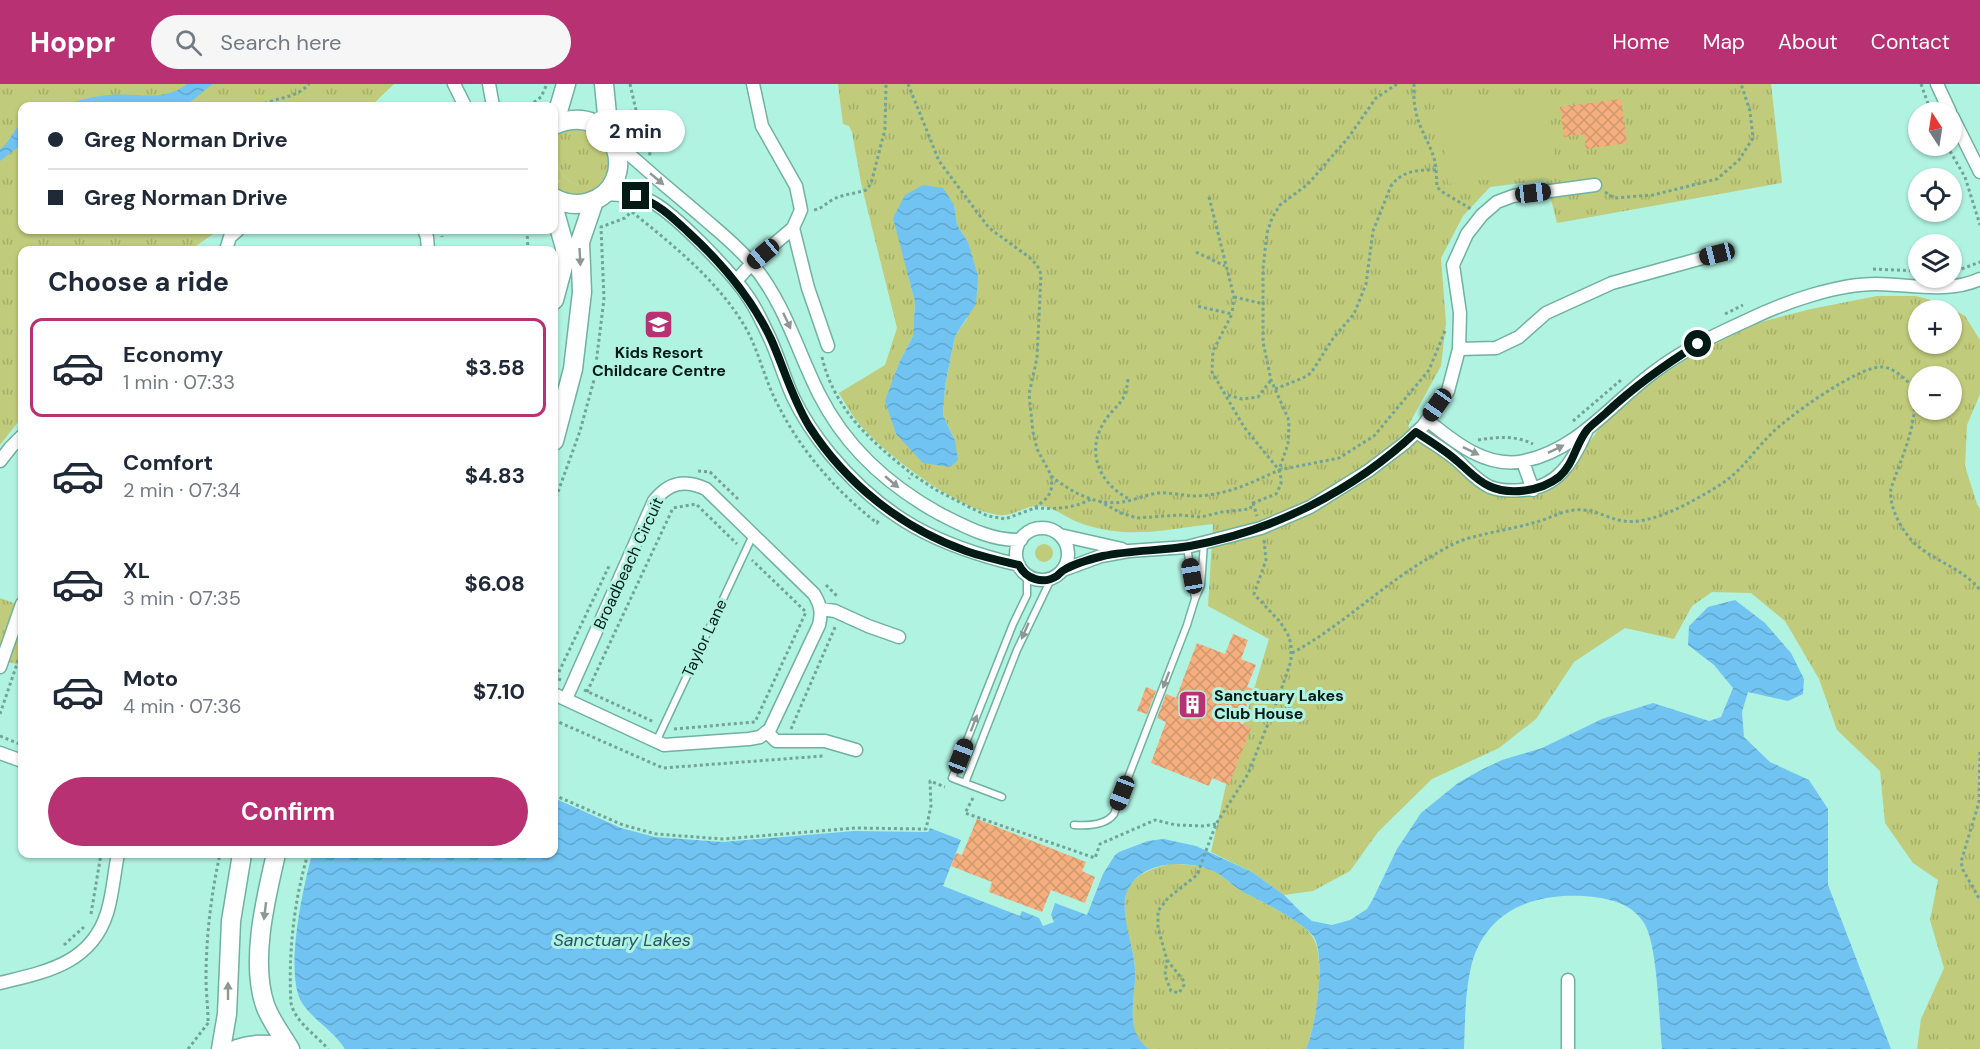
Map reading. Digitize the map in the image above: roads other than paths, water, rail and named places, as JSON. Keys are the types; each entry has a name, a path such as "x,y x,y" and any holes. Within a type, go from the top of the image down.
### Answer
{"street":[{"path":"454,84 463,102"},
{"path":"489,84 492,102"},
{"path":"558,111 566,84"},
{"path":"558,426 573,369 582,292 580,242 598,197 613,183 618,169 618,154 611,138 604,84"},
{"path":"736,281 752,263 793,228 801,210 796,186 762,126 753,84"},
{"path":"1937,84 1945,102"},
{"path":"558,124 577,119 594,124 728,239 752,263 778,301 828,411 848,440 873,467 902,491 964,526 1001,539 1021,540"},
{"path":"1962,136 1980,172"},
{"path":"1129,551 1044,529 1035,530 1021,540 1016,556 1027,576 1035,579 1051,579 1064,570 1101,556 1129,551 1187,547 1261,528 1310,507 1358,477 1422,426 1448,391 1459,349 1460,313 1453,266 1467,234 1482,215 1497,202 1513,196 1595,186"},
{"path":"558,199 571,204 598,197 636,196 655,203 667,212 736,281 746,294 765,328 793,397 809,426 856,484 887,510 928,535 983,556 1019,565"},
{"path":"558,223 565,248 565,259 558,285"},
{"path":"793,228 808,288 828,346"},
{"path":"1459,349 1496,348 1519,338 1546,313 1612,283 1717,254"},
{"path":"1422,426 1475,454 1500,462 1523,462 1562,446 1586,431 1655,371 1698,344 1751,318 1800,299 1837,290 1874,284 1933,288 1980,279"},
{"path":"1422,426 1437,445 1468,472 1490,487 1511,491 1533,490 1559,477 1573,460 1586,431"},
{"path":"0,461 18,440"},
{"path":"829,453 848,440"},
{"path":"1523,462 1533,490"},
{"name":"Broadbeach Circuit","path":"566,699 654,501 662,491 675,485 693,483 706,489 814,594 821,609"},
{"path":"1060,535 1065,541 1068,556 1064,570"},
{"path":"558,696 664,745 750,739 760,737 767,732 819,626 821,609 841,614 899,637"},
{"path":"0,667 18,615"},
{"path":"767,732 776,741 825,741 856,750"},
{"path":"0,753 18,760"},
{"path":"0,983 56,969 86,947 95,937 107,915 117,858"},
{"path":"221,1049 227,1014 231,921 241,858"},
{"path":"275,858 260,948 261,984 266,1008 290,1049"},
{"path":"1568,981 1568,1049"},
{"path":"237,1049 261,1044 290,1049"}],"lane":[{"name":"Taylor Lane","path":"656,742 753,535"},
{"path":"1074,825 1092,825 1111,818 1114,814 1187,625 1195,598 1202,585 1204,543"},
{"path":"1187,547 1195,598"},
{"path":"1002,797 952,778 1013,624 1027,595 1027,576"},
{"path":"965,783 1017,650 1051,579"}],"water":[{"path":"187,84 213,84 189,102 75,102 120,94 160,95 178,90"},
{"path":"18,128 18,147 0,161 0,149"},
{"path":"923,185 943,188 954,205 957,225 968,242 978,276 976,304 955,336 945,386 943,415 955,441 958,460 950,467 923,463 896,434 885,401 899,363 913,336 915,302 893,218 905,195"},
{"name":"Sanctuary Lakes","path":"1735,600 1765,623 1791,653 1804,679 1803,694 1788,701 1748,692 1742,712 1744,737 1770,762 1809,780 1828,809 1828,885 1891,1049 1662,1049 1655,965 1649,934 1644,923 1632,910 1618,902 1593,897 1565,896 1531,902 1515,909 1489,930 1479,945 1472,963 1468,984 1464,1049 1306,1049 1313,1025 1318,993 1319,960 1314,937 1292,919 1241,890 1216,872 1188,864 1163,865 1141,874 1133,882 1125,900 1135,968 1133,1022 1141,1041 1149,1049 345,1049 335,1036 307,1010 297,989 295,952 297,930 311,858 558,858 558,800 621,828 655,837 723,842 854,831 928,832 930,828 961,840 943,886 1020,916 1022,911 1039,918 1043,926 1054,922 1051,915 1055,903 1087,915 1103,874 1115,855 1148,841 1164,839 1196,846 1252,872 1284,895 1312,921 1332,925 1350,920 1367,909 1397,849 1421,813 1458,783 1479,771 1502,760 1542,748 1602,719 1653,703 1709,721 1721,717 1733,688 1714,665 1688,645 1689,626 1708,607"}],"place":[{"name":"Kids Resort Childcare Centre","path":"659,324"},
{"name":"Sanctuary Lakes Club House","path":"1193,704"}]}
